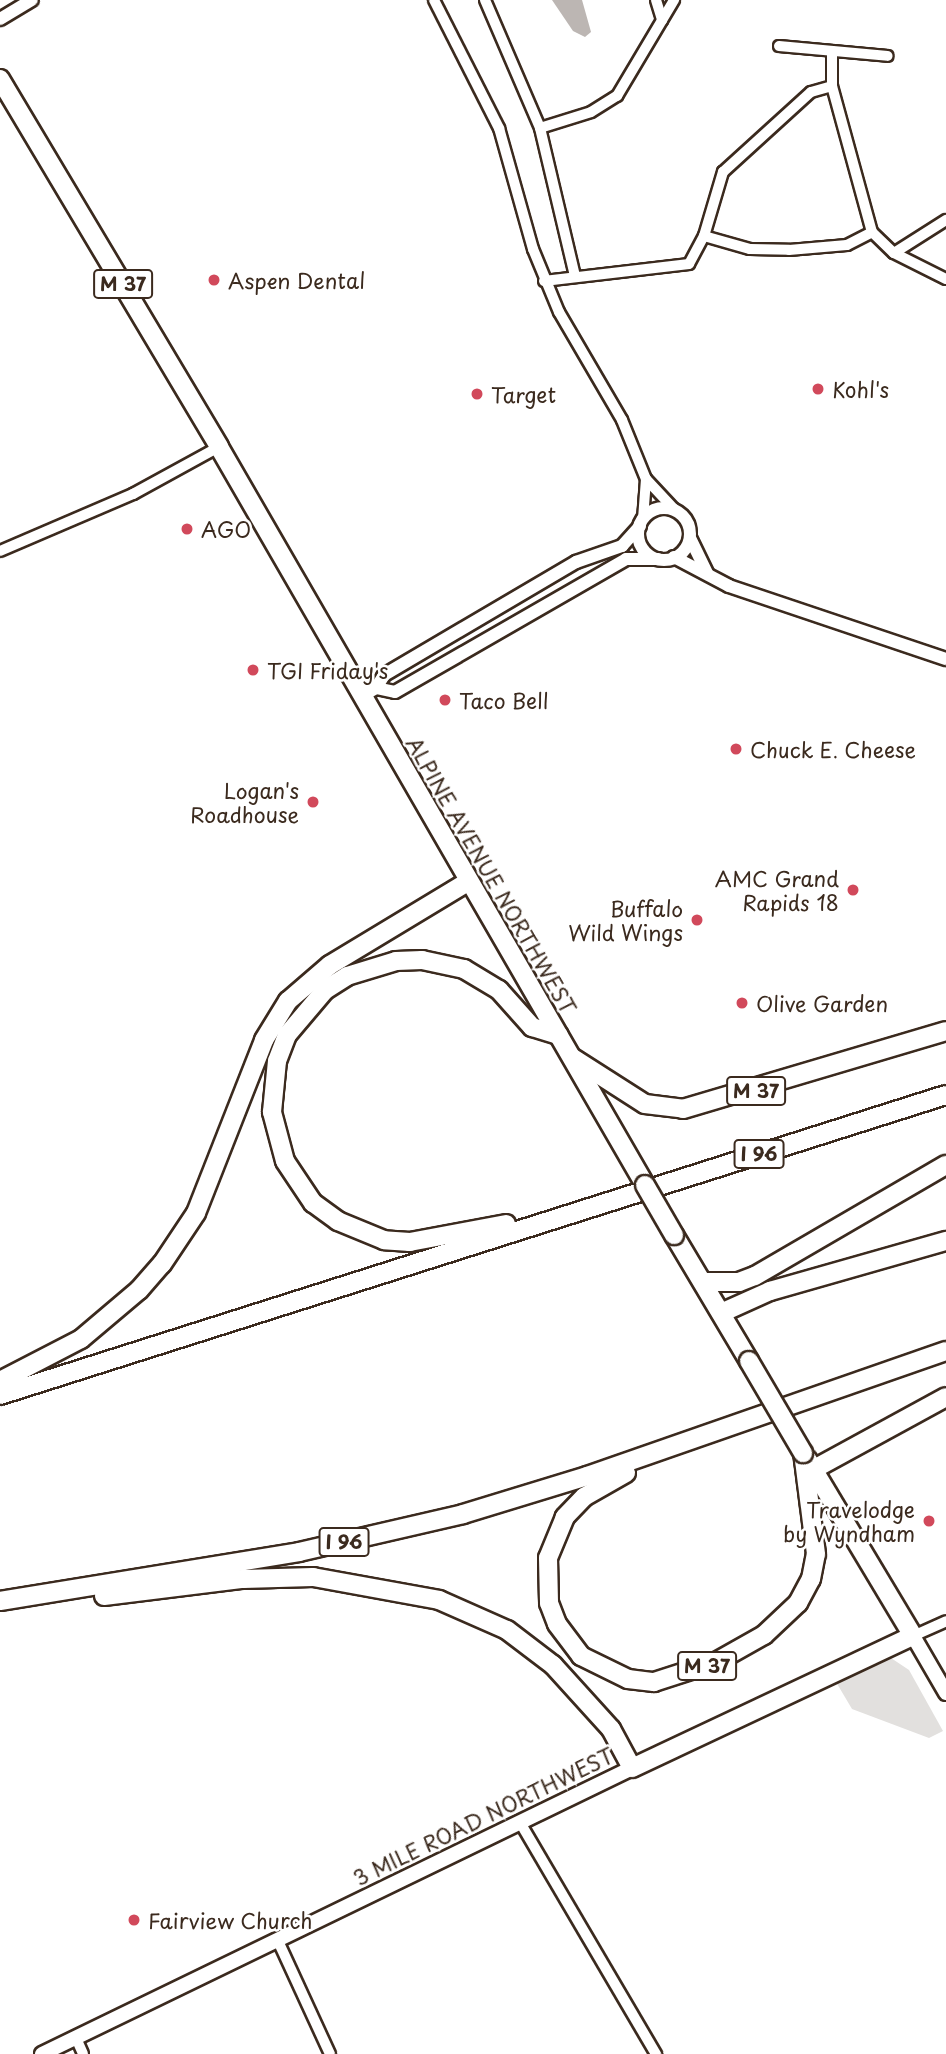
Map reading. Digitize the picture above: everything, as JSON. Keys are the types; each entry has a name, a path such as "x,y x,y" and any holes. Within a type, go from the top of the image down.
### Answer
{"highway":[{"name":"ALPINE AVENUE NORTHWEST","path":"0,79 219,447 369,692 404,770 674,1235 914,1636"},
{"path":"0,1381 81,1339 123,1306 162,1264 195,1213 264,1040 288,1000 330,965 469,881"},
{"path":"559,1035 532,1027 499,990 464,969 422,960 373,966 325,990 287,1035 275,1071 272,1112 277,1140 297,1182 313,1203 360,1232 384,1240 423,1241 537,1216 572,1214"},
{"name":"M 37","path":"573,1059 645,1104 684,1110 946,1031"},
{"name":"I 96","path":"0,1395 946,1095"},
{"path":"703,1282 738,1282 755,1276 946,1166"},
{"path":"721,1313 746,1300 946,1241"},
{"path":"703,1282 726,1299 746,1300"},
{"name":"I 96","path":"0,1603 377,1535 526,1495 679,1445 946,1351"},
{"path":"814,1469 854,1444 946,1397"},
{"name":"M 37","path":"679,1445 584,1497 565,1517 548,1558 549,1603 568,1642 601,1670 628,1679 654,1682 706,1667 764,1635 798,1603 811,1579 816,1554 803,1453"},
{"path":"0,1603 40,1604 276,1576 324,1578 404,1590 471,1611 536,1651 594,1709 632,1768"},
{"name":"3 MILE ROAD NORTHWEST","path":"632,1768 914,1636"}],"main road":[{"name":"ALPINE AVENUE NORTHWEST","path":"914,1636 946,1693"},
{"name":"3 MILE ROAD NORTHWEST","path":"42,2054 522,1824 632,1768"}],"street":[{"path":"0,19 32,0"},
{"path":"433,0 499,128 544,281 622,420 646,479 687,521 690,538 710,576"},
{"path":"485,0 540,128 575,276"},
{"path":"656,0 662,20"},
{"path":"540,128 591,112 617,96 674,0"},
{"path":"779,46 888,56"},
{"path":"832,51 832,86 872,232 894,253 946,279"},
{"path":"544,281 689,264 704,236 723,172 811,92 832,86"},
{"path":"894,253 946,220"},
{"path":"704,236 750,249 789,250 847,245 872,232"},
{"path":"0,551 133,494 219,447"},
{"path":"646,479 642,522 644,550 658,559"},
{"path":"369,692 384,675 568,567 622,546 657,509 675,510"},
{"path":"674,557 690,538"},
{"path":"369,692 396,692 626,559 674,557 710,576 946,659"},
{"name":"3 MILE ROAD NORTHWEST","path":"914,1636 946,1621"},
{"path":"522,1824 656,2054"},
{"path":"278,1941 330,2054"},
{"path":"76,2038 83,2054"}],"shaded area":[{"path":"552,0 582,0 591,32 585,37 573,31"},
{"path":"888,1656 909,1670 943,1731 929,1738 852,1709 836,1682"}],"place":[{"name":"Aspen Dental","path":"214,280"},
{"name":"Kohl's","path":"818,389"},
{"name":"Target","path":"477,394"},
{"name":"AGO","path":"187,529"},
{"name":"TGI Friday's","path":"253,670"},
{"name":"Taco Bell","path":"445,700"},
{"name":"Chuck E. Cheese","path":"736,749"},
{"name":"Logan's Roadhouse","path":"313,802"},
{"name":"AMC Grand Rapids 18","path":"853,890"},
{"name":"Buffalo Wild Wings","path":"697,920"},
{"name":"Olive Garden","path":"742,1003"},
{"name":"Travelodge by Wyndham","path":"929,1521"},
{"name":"Fairview Church","path":"134,1920"}]}
